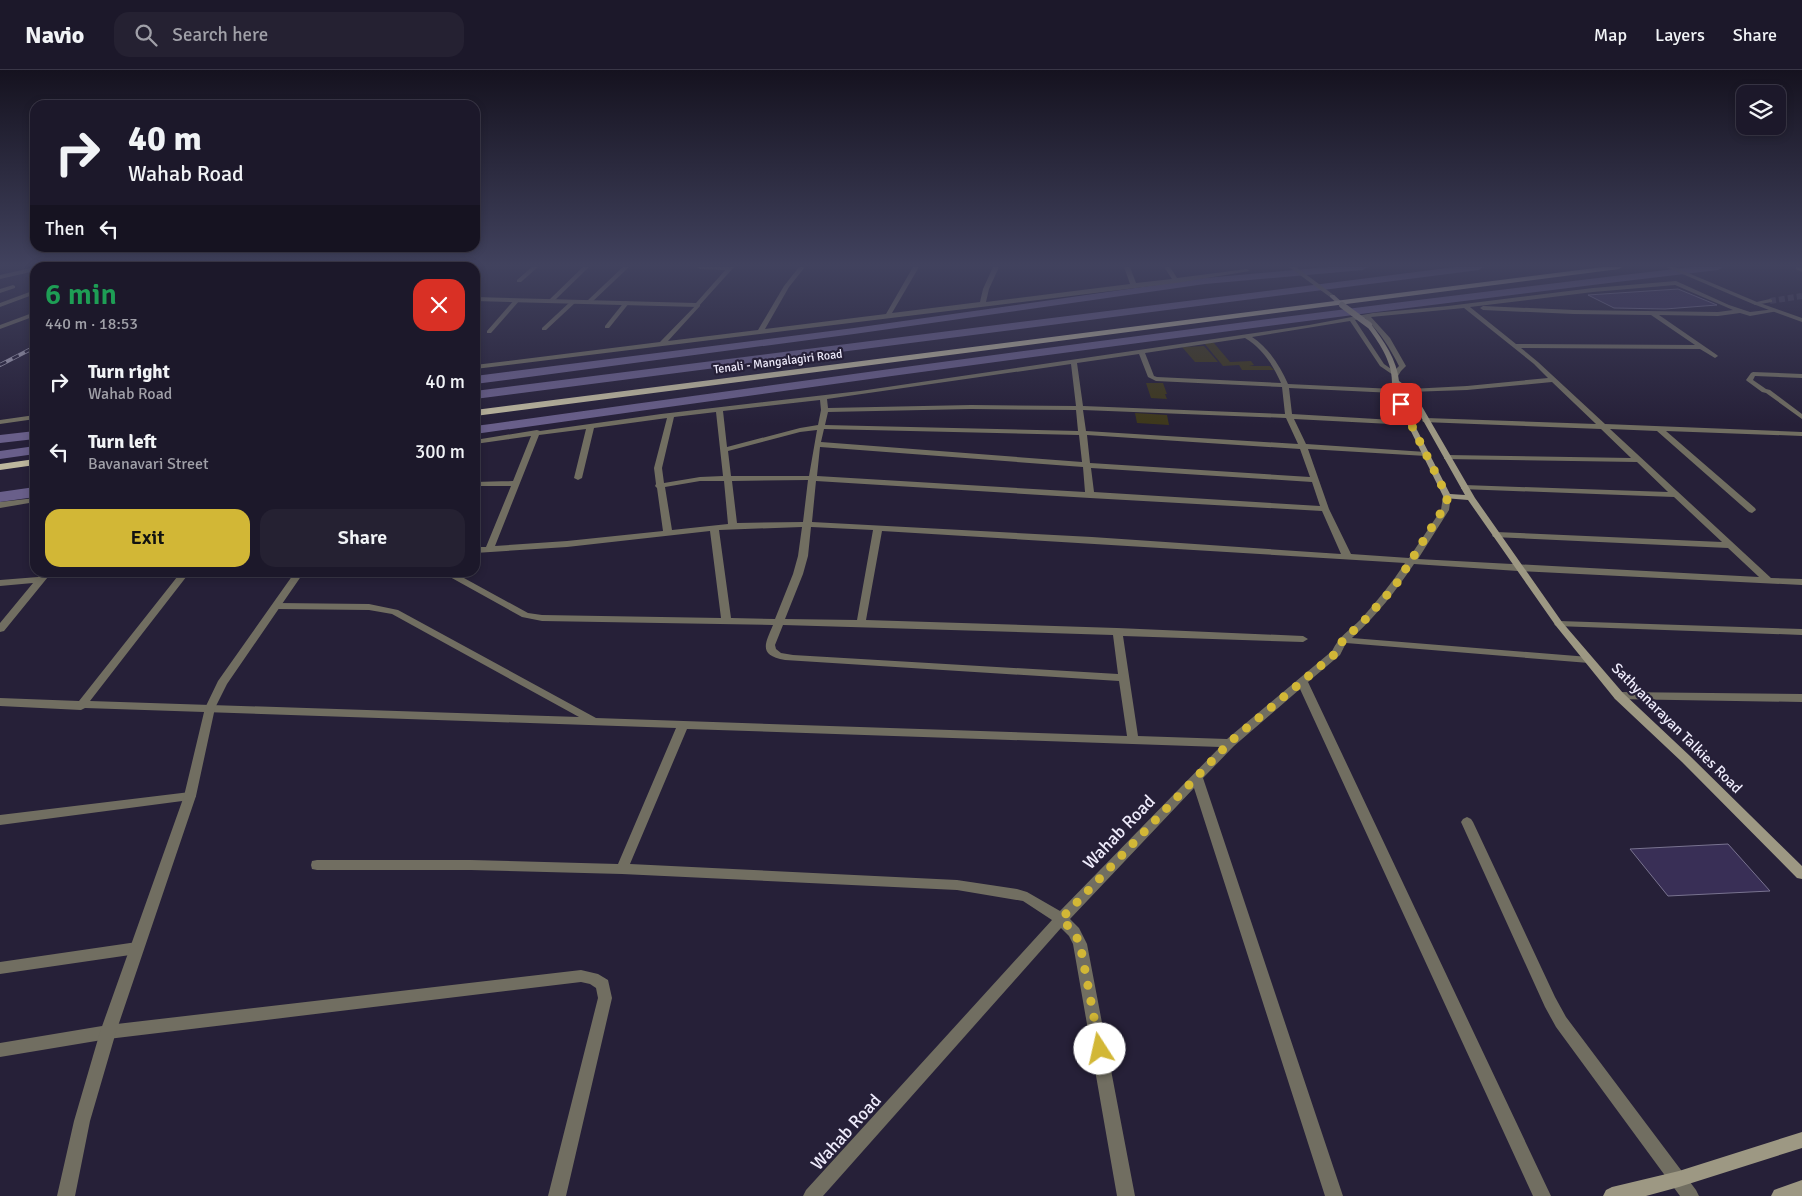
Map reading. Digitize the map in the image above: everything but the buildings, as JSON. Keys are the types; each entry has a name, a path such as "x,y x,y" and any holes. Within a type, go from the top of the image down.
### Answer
{"main road":[{"path":"480,404 1169,320"},
{"name":"Tenali - Mangalagiri Road","path":"480,412 899,360 1187,320"},
{"path":"1362,320 1369,325 1381,340 1410,423 1447,496 1470,498"},
{"path":"1396,383 1410,391"},
{"name":"Sathyanarayan Talkies Road","path":"1410,391 1470,498 1559,624 1619,696 1686,758 1802,874"},
{"path":"0,467 30,463"},
{"path":"0,475 30,472"},
{"path":"1612,1196 1678,1179 1802,1140"},
{"path":"1780,1196 1802,1189"}],"street":[{"path":"0,327 20,320"},
{"path":"489,332 500,320"},
{"path":"544,329 554,320"},
{"path":"608,327 614,320"},
{"path":"661,345 685,320"},
{"path":"760,332 767,320"},
{"path":"480,366 854,320"},
{"path":"480,441 591,425 823,397 1074,362 1352,320 1396,383"},
{"path":"1370,320 1380,329 1403,366 1398,370 1396,383"},
{"path":"1482,320 1553,380 1768,581"},
{"path":"1663,320 1716,356"},
{"path":"1246,336 1262,348 1276,364 1285,385 1289,416 1304,448 1325,509 1347,556"},
{"path":"1515,346 1703,347"},
{"path":"1141,351 1151,377 1156,379 1285,385 1396,383"},
{"path":"1074,362 1090,496"},
{"path":"1802,376 1753,374 1749,380 1802,417"},
{"path":"1410,391 1553,380"},
{"path":"823,397 825,410 817,444 801,566 770,644 770,650 773,654 780,656 1124,678"},
{"path":"825,410 890,407 1080,408 1410,423"},
{"path":"719,409 733,526"},
{"path":"668,532 659,486 658,468 671,415"},
{"path":"0,422 30,418"},
{"path":"1426,420 1802,434"},
{"path":"578,478 591,425"},
{"path":"724,450 800,430 821,427 1083,433 1426,454"},
{"path":"1658,428 1752,510"},
{"path":"489,549 537,432"},
{"path":"1792,433 1802,439"},
{"path":"817,444 1315,480"},
{"path":"1447,457 1639,460"},
{"path":"659,486 700,479 814,478 959,485 1090,496 1325,509"},
{"path":"480,484 516,483"},
{"path":"1464,487 1678,496"},
{"name":"Wahab Road","path":"812,1196 1061,919 1196,777 1230,742 1336,653 1343,640 1363,622 1395,586 1445,510 1447,496"},
{"path":"0,505 30,501"},
{"path":"480,550 567,544 733,526 807,524 1518,568 1802,582"},
{"path":"714,528 726,619"},
{"path":"861,622 878,528"},
{"path":"1496,535 1731,545"},
{"path":"0,583 39,577"},
{"path":"0,629 44,577"},
{"path":"81,706 182,577"},
{"path":"66,1196 82,1121 108,1032 190,796 210,708 222,684 297,577"},
{"path":"454,577 525,615 533,617 861,622 1303,639"},
{"path":"277,606 370,607 396,612 594,721"},
{"path":"1559,624 1802,632"},
{"path":"1117,631 1133,740"},
{"path":"1343,640 1589,660"},
{"path":"1302,681 1542,1196"},
{"path":"1619,696 1802,698"},
{"path":"0,702 1230,742"},
{"path":"622,869 683,724"},
{"path":"1196,777 1334,1196"},
{"path":"0,820 190,796"},
{"path":"1467,822 1561,1022 1690,1196"},
{"path":"317,865 471,865 622,869 957,885 1017,894 1038,903 1061,919 1074,932 1080,944 1126,1196"},
{"path":"0,968 137,948"},
{"path":"0,1050 108,1032 581,976 593,978 603,985 606,998 557,1196"}],"shaded area":[{"path":"1204,343 1214,343 1230,362 1251,361 1254,365 1249,366 1270,366 1274,370 1242,370 1239,365 1223,366"},
{"path":"1204,346 1218,362 1195,362 1182,347"},
{"path":"1146,383 1163,383 1167,399 1151,398"},
{"path":"1135,413 1167,415 1169,425 1137,423"}],"waterway":[{"path":"480,379 930,320"},
{"path":"480,394 1067,320"},
{"path":"480,429 1286,320"},
{"path":"0,439 30,436"},
{"path":"0,455 30,451"},
{"path":"0,497 30,493"}],"railway":[{"path":"0,365 30,350"}],"route":[{"path":"1100,1049 1080,944 1074,932 1061,919 1230,742 1293,687 1336,653 1343,640 1363,622 1395,586 1445,510 1447,503 1447,496 1401,404"}]}
